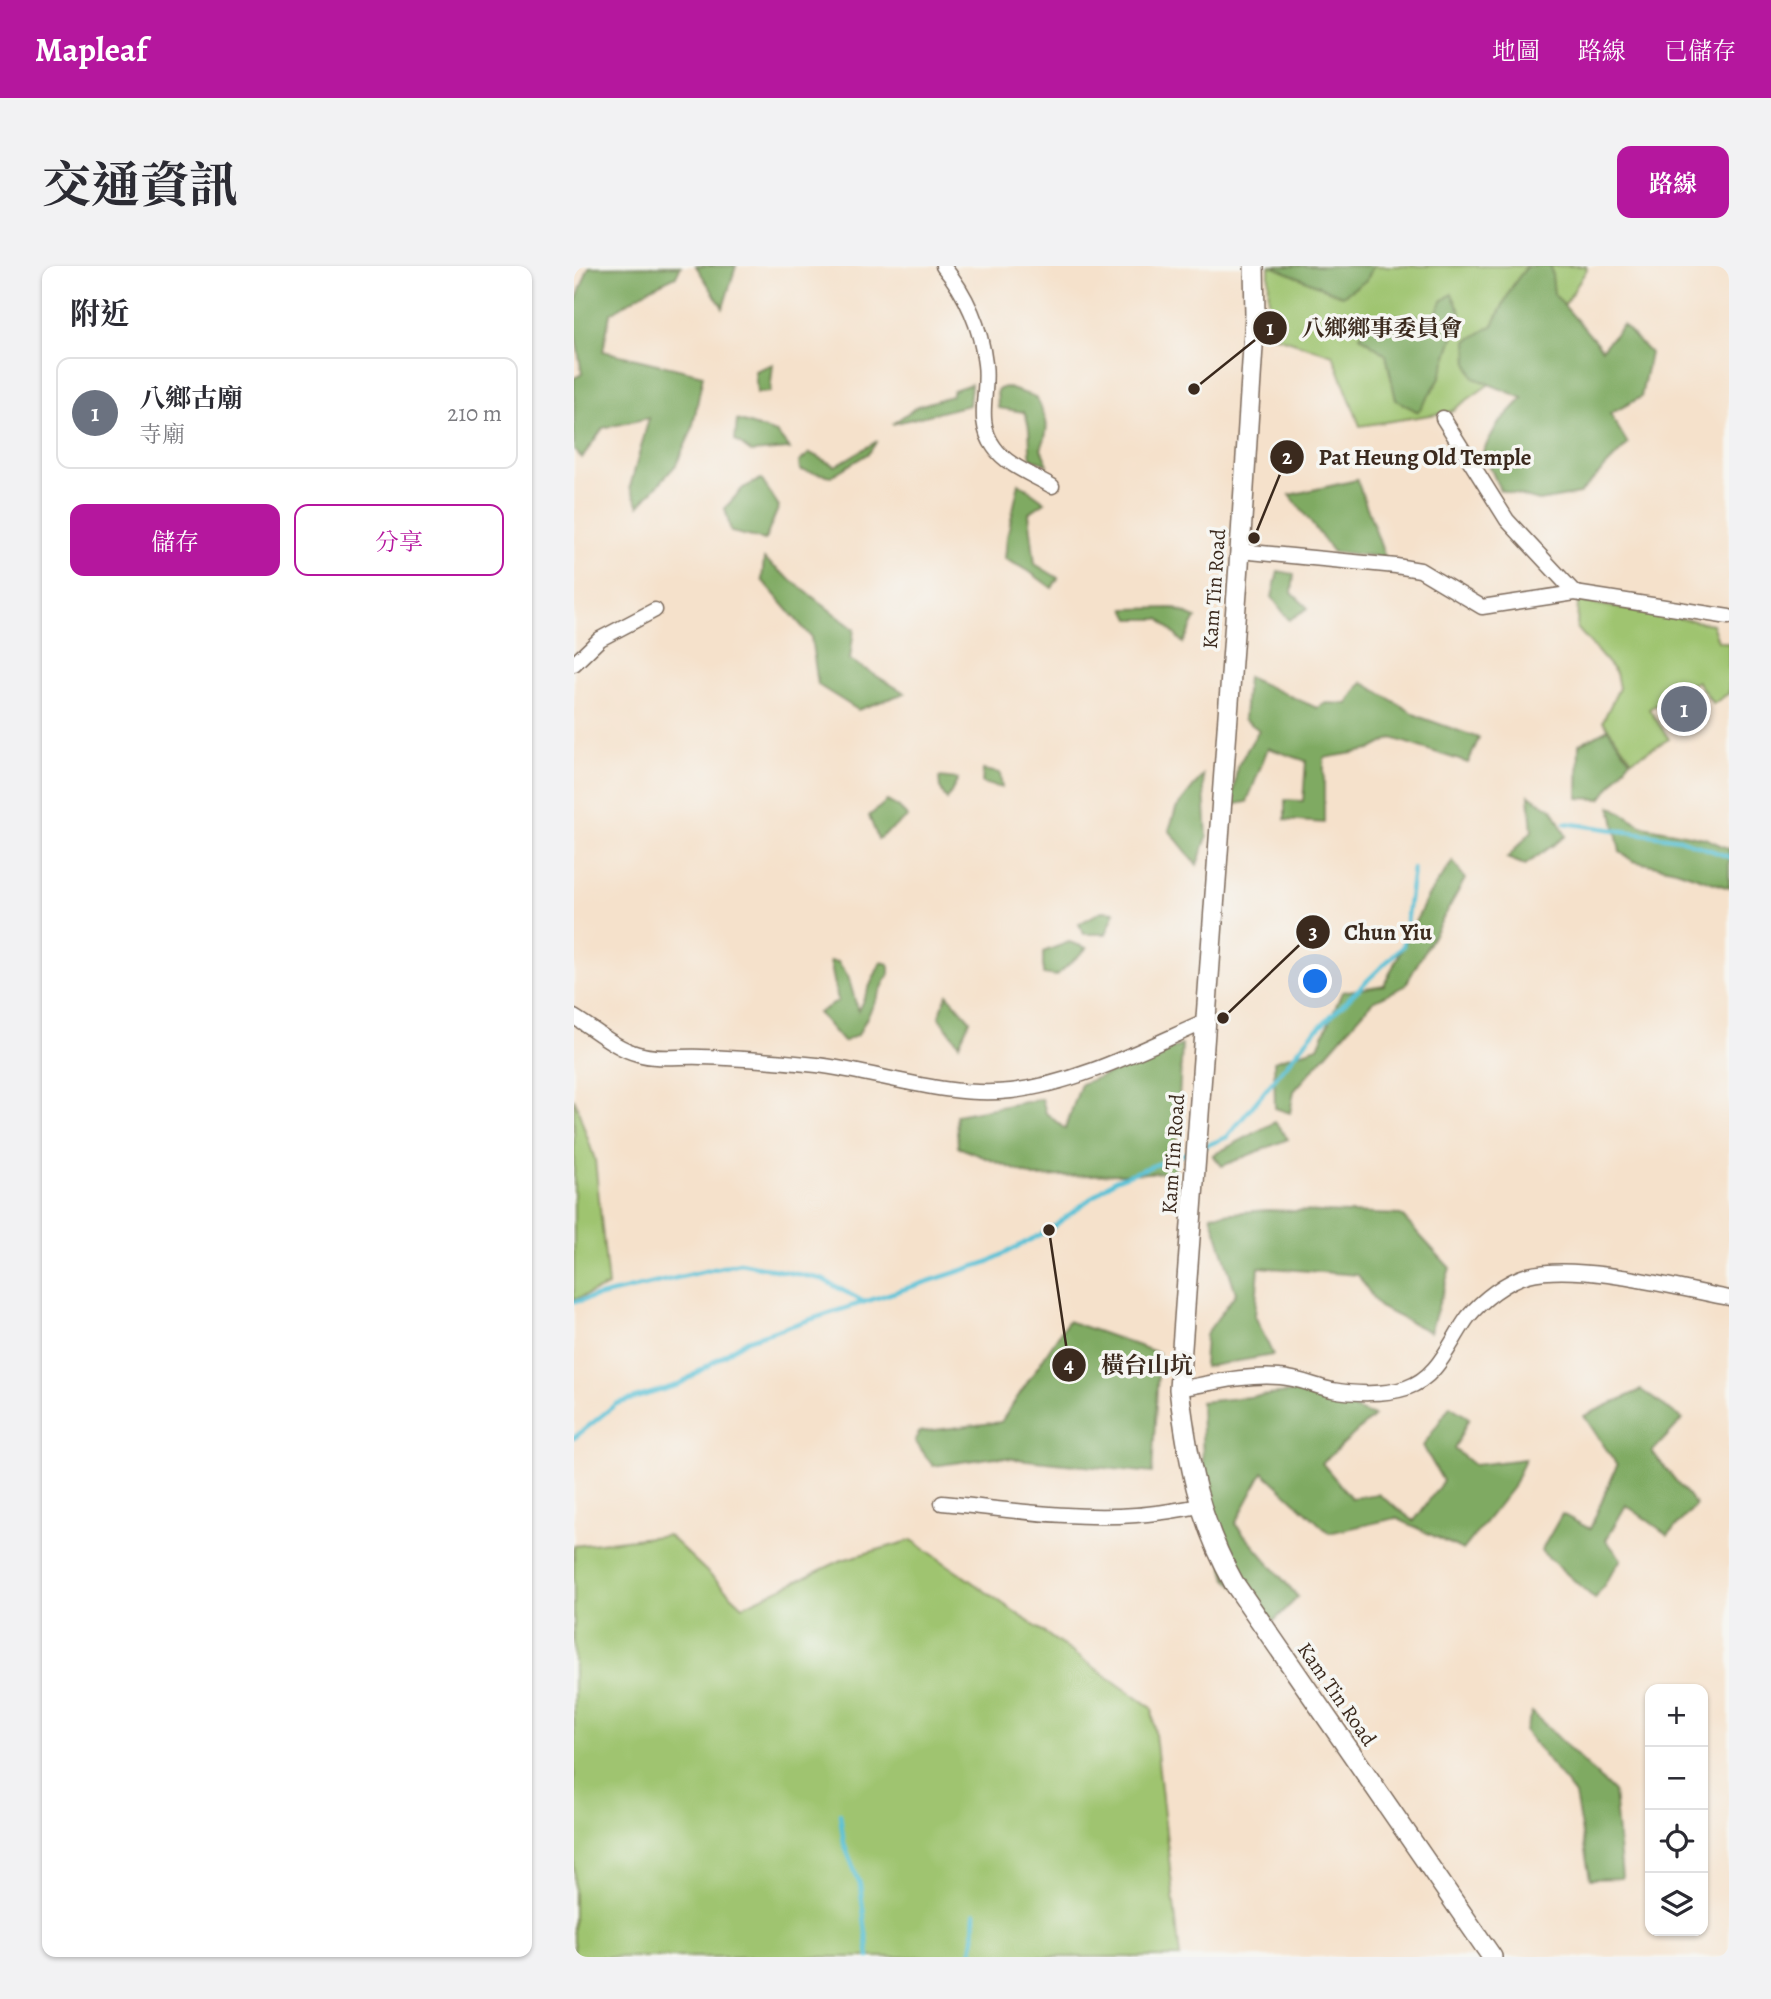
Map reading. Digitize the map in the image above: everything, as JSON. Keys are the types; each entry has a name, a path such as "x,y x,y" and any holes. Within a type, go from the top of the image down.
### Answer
{"main road":[{"name":"Kam Tin Road","path":"1254,266 1255,315 1240,551 1179,1389 1186,1444 1200,1506 1220,1558 1248,1606 1492,1957"}],"street":[{"path":"943,266 972,311 980,340 985,363 983,420 988,435 995,449 1006,459 1052,486"},
{"path":"1443,418 1507,520 1575,593"},
{"path":"1240,551 1420,570 1482,607 1575,593 1729,617"},
{"path":"574,664 600,639 655,610"},
{"path":"574,1017 621,1046 647,1056 816,1065 933,1088 979,1092 1009,1091 1069,1079 1205,1022"},
{"path":"1179,1389 1267,1376 1283,1377 1334,1391 1405,1389 1428,1376 1466,1320 1486,1299 1525,1276 1540,1273 1618,1277 1729,1298"},
{"path":"942,1503 1042,1513 1108,1516 1200,1506"}],"green space":[{"path":"681,266 676,276 649,289 610,314 603,351 703,375 692,430 676,465 639,506 630,487 649,418 603,428 582,458 574,449 574,378 582,374 574,327 574,306 589,267"},
{"path":"696,266 736,266 723,308"},
{"path":"1269,266 1586,266 1587,269 1564,306 1567,329 1450,412 1360,426 1333,355 1268,334"},
{"path":"1272,266 1373,266 1367,280 1342,296"},
{"path":"1527,266 1551,266 1554,294 1602,349 1623,325 1650,353 1641,397 1610,414 1628,444 1579,494 1539,501 1500,490 1483,451 1497,425 1523,398 1474,378 1468,365 1467,341 1493,325 1513,285"},
{"path":"1452,294 1461,313 1439,380 1418,412 1396,400 1386,355 1360,336 1375,318 1409,314 1433,319 1442,301"},
{"path":"773,364 770,392 757,393 755,371"},
{"path":"971,384 969,405 892,424 918,406 951,396 953,390"},
{"path":"1005,387 1036,397 1046,423 1041,449 1048,465 1031,458 1029,429 1024,412 998,408 997,390"},
{"path":"737,420 777,433 790,449 751,452 735,440"},
{"path":"877,441 869,453 831,476 800,470 799,462 810,453 835,466"},
{"path":"761,479 779,506 765,540 731,532 725,508 743,488"},
{"path":"1357,480 1385,557 1333,552 1290,495"},
{"path":"1019,483 1045,502 1029,513 1035,564 1058,578 1052,588 1027,570 1005,559"},
{"path":"764,559 854,629 850,660 905,693 858,710 818,685 811,637 762,580"},
{"path":"1278,571 1294,574 1292,593 1308,608 1289,620 1272,597"},
{"path":"1578,601 1712,624 1718,641 1729,643 1729,693 1713,704 1697,681 1649,709 1669,739 1632,760 1603,721 1619,688 1616,673 1577,628"},
{"path":"1173,608 1196,618 1183,643 1160,619 1130,619 1125,609"},
{"path":"1247,677 1317,708 1326,703 1348,704 1362,682 1420,717 1479,738 1468,763 1392,738 1370,750 1324,758 1324,823 1285,820 1285,800 1303,801 1306,761 1268,748 1247,802 1232,805 1237,767 1259,730 1244,719"},
{"path":"1608,729 1630,760 1601,799 1578,798 1579,744"},
{"path":"983,770 1000,773 1002,788 982,783"},
{"path":"1203,775 1207,837 1197,865 1169,830 1176,809"},
{"path":"939,777 958,779 947,800 940,788"},
{"path":"1529,795 1553,810 1566,836 1525,865 1507,858 1532,831"},
{"path":"887,801 908,817 878,839 869,816"},
{"path":"1611,806 1643,826 1705,838 1729,849 1729,888 1676,870 1633,861 1620,852"},
{"path":"1453,861 1465,879 1405,986 1373,1001 1294,1091 1290,1113 1275,1108 1274,1061 1318,1047 1342,992 1384,985 1428,896"},
{"path":"1102,911 1115,912 1106,934 1084,934 1079,924"},
{"path":"1069,942 1087,948 1056,976 1043,974 1043,952"},
{"path":"830,961 838,962 848,976 858,1011 881,962 889,964 889,974 858,1035 843,1042 818,1013 838,1001"},
{"path":"947,994 970,1020 959,1044 939,1017"},
{"path":"1182,1045 1175,1172 1034,1177 958,1147 956,1115 1042,1099 1046,1113 1065,1129 1081,1084"},
{"path":"574,1098 595,1160 608,1286 574,1300"},
{"path":"1275,1122 1288,1139 1222,1166 1213,1155"},
{"path":"1267,1210 1401,1215 1450,1268 1430,1332 1379,1307 1358,1275 1259,1267 1255,1316 1273,1355 1204,1367 1206,1334 1236,1293 1211,1215"},
{"path":"1068,1321 1159,1353 1152,1473 996,1457 933,1466 915,1441 919,1432 1001,1422"},
{"path":"1641,1390 1683,1419 1652,1452 1696,1505 1668,1535 1626,1505 1606,1540 1621,1559 1595,1599 1541,1551 1562,1514 1590,1529 1617,1465 1584,1416"},
{"path":"1307,1391 1374,1416 1322,1463 1351,1498 1378,1494 1414,1521 1443,1481 1423,1446 1450,1406 1469,1418 1454,1449 1474,1465 1525,1459 1513,1487 1463,1550 1396,1518 1329,1533 1263,1472 1235,1524 1298,1597 1274,1621 1227,1579 1204,1497 1201,1402"},
{"path":"668,1535 743,1606 842,1560 912,1540 1152,1708 1180,1957 574,1957 574,1546"},
{"path":"1532,1712 1614,1792 1622,1878 1590,1879 1575,1795 1525,1731"}],"waterway":[{"path":"1565,823 1680,839 1729,857"},
{"path":"1203,1147 1227,1137 1312,1034 1403,946 1413,869"},
{"path":"574,1438 616,1404 678,1385 747,1340 988,1262 1049,1230 1115,1180 1192,1151"},
{"path":"574,1302 740,1263 822,1279 864,1302"},
{"path":"840,1814 844,1844 860,1884 869,1957"},
{"path":"971,1957 975,1913"}],"place":[{"name":"八鄉鄉事委員會","path":"1194,389"},
{"name":"Pat Heung Old Temple","path":"1254,538"},
{"name":"八鄉古廟","path":"1684,709"},
{"name":"Chun Yiu","path":"1223,1018"},
{"name":"橫台山坑","path":"1049,1230"}]}
